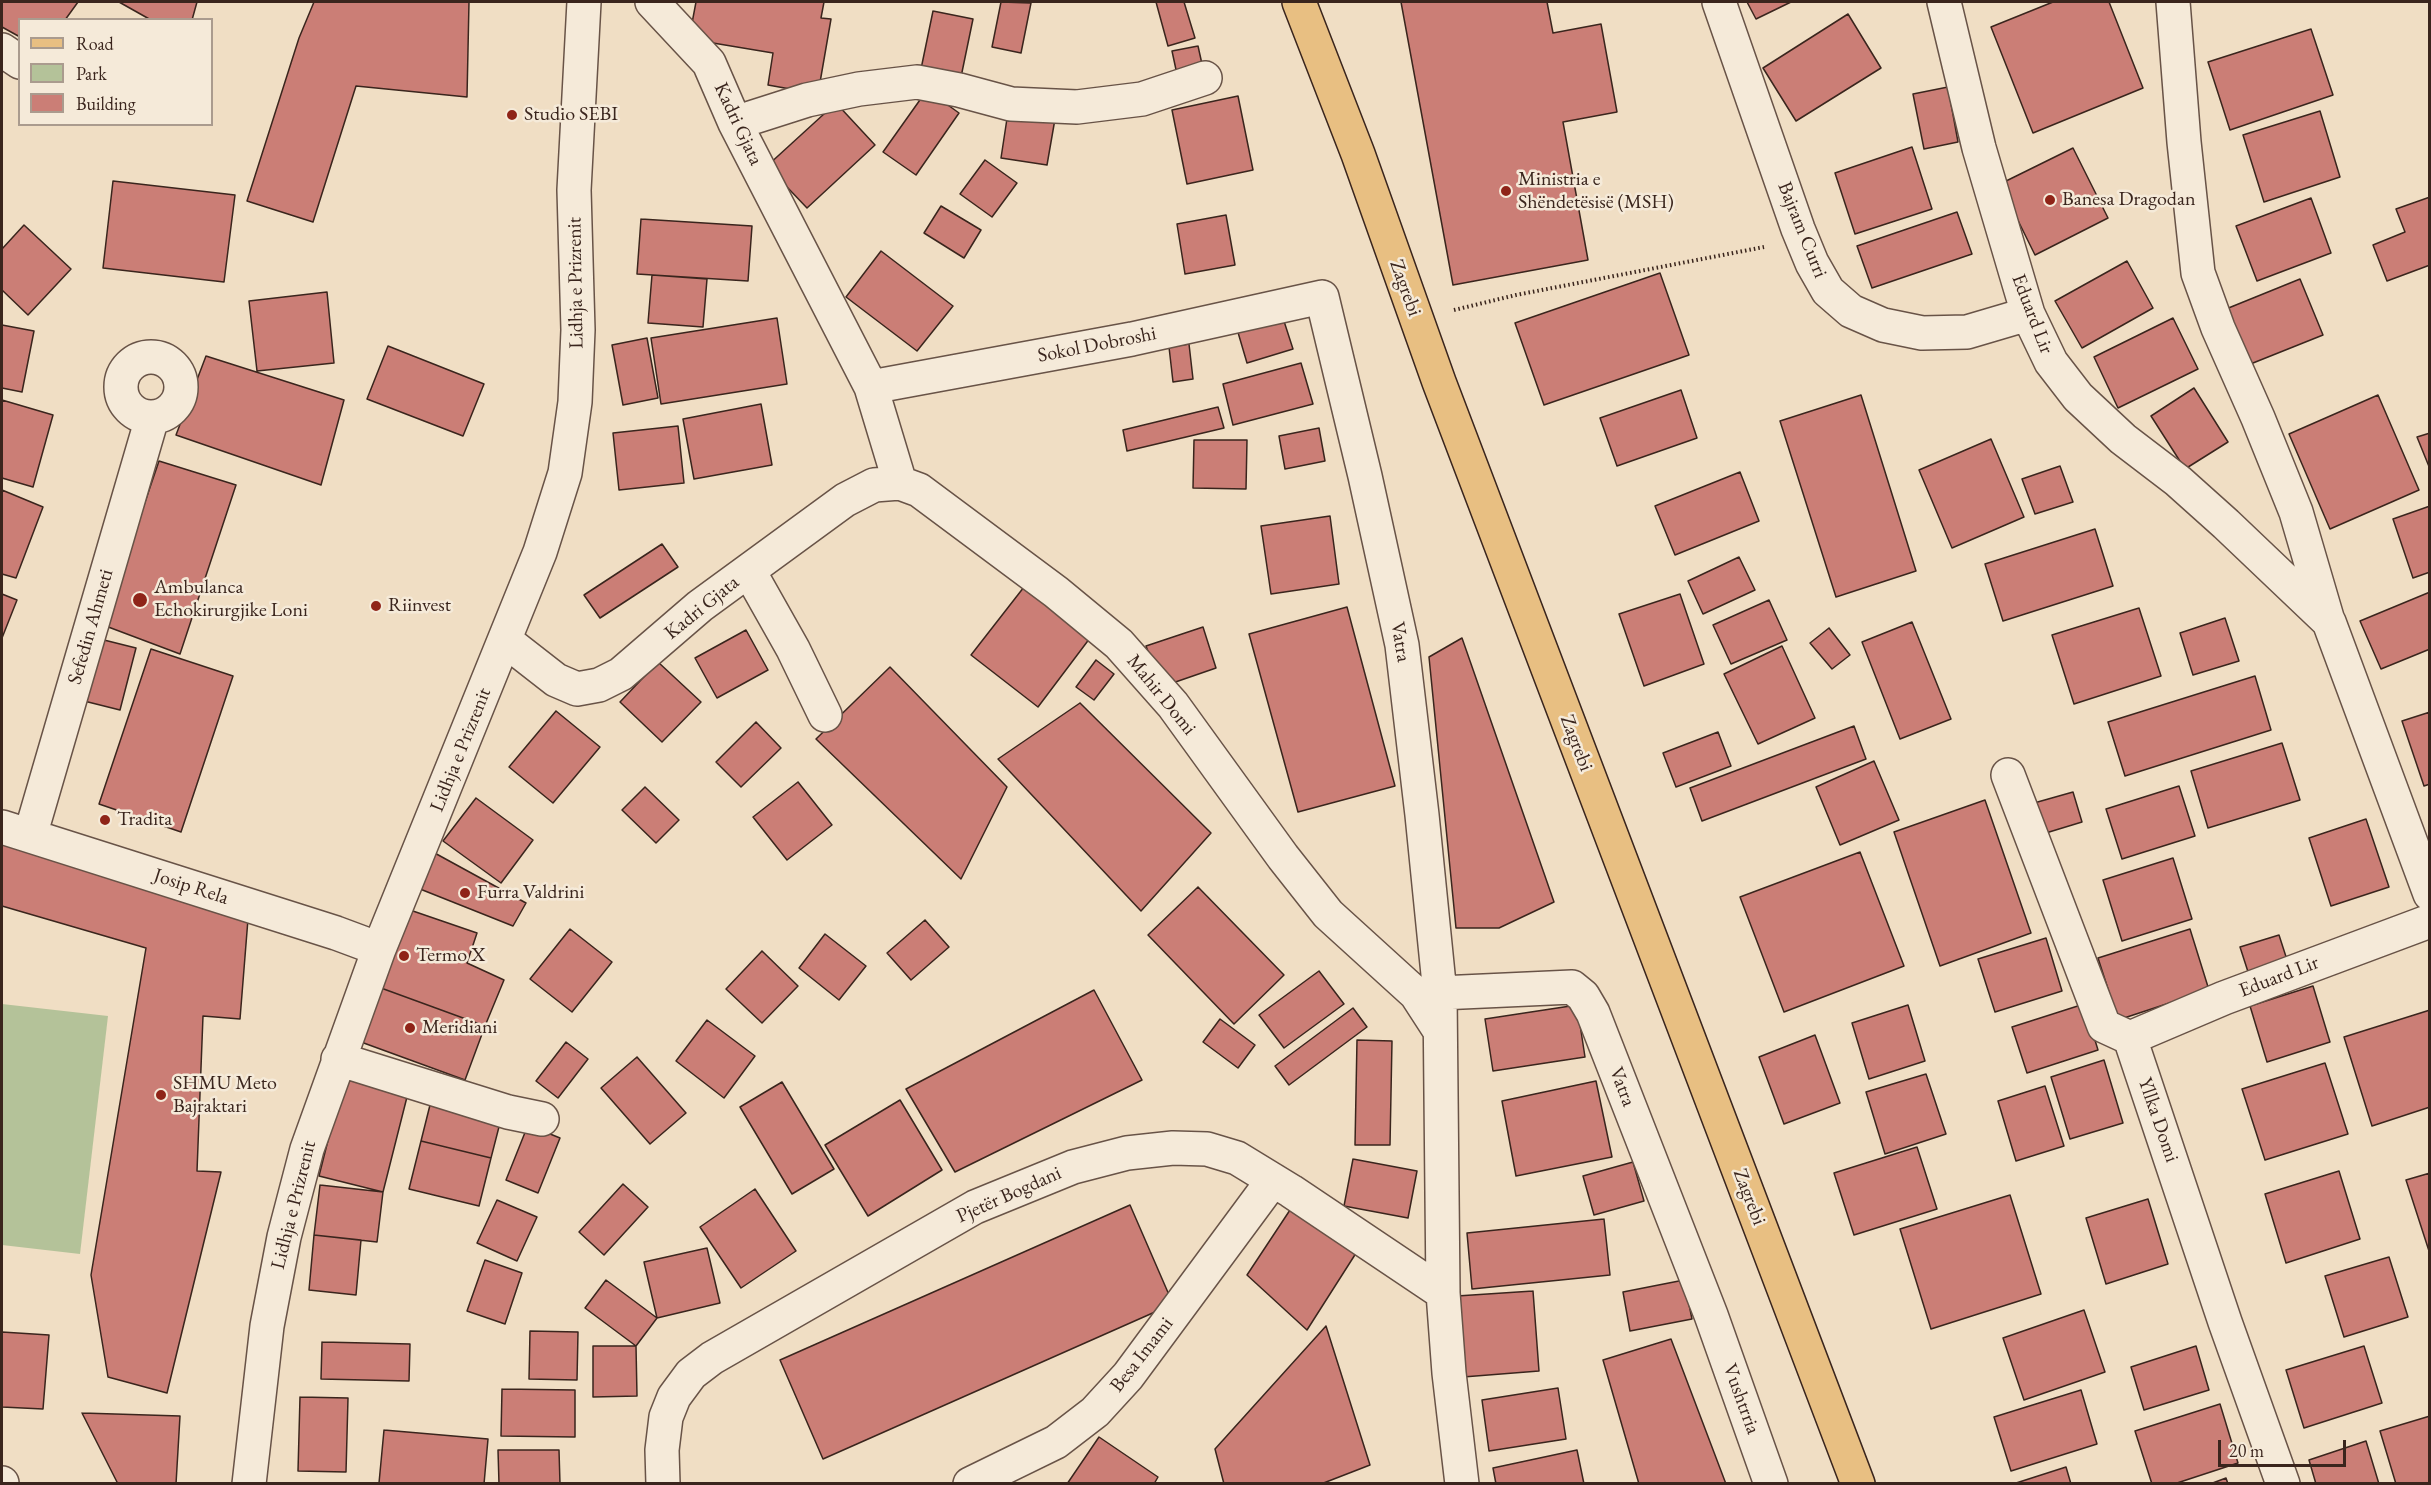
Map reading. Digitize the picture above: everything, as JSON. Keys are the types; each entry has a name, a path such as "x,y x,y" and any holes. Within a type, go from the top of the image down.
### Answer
{"main road":[{"name":"Zagrebi","path":"1299,2 1358,154 1416,319 1858,1484"}],"street":[{"name":"Lidhja e Prizrenit","path":"249,1484 267,1326 284,1237 307,1149 379,950 506,641 540,552 565,473 575,402 578,330 574,190 584,2"},
{"name":"Kadri Gjata","path":"652,2 709,63 735,123 871,387"},
{"name":"Bajram Curri","path":"1719,2 1812,263 1828,291 1851,311 1883,325 1922,333 1967,332 2028,314"},
{"name":"Eduard Lir","path":"1944,2 1979,148 2028,314 2051,362 2078,397 2122,439 2178,481 2329,622"},
{"name":"Eduard Lir","path":"2173,2 2184,142 2198,273 2218,328 2296,512 2329,622 2430,894"},
{"path":"2,50 18,61"},
{"path":"735,123 807,100 860,89 917,82 1011,104 1077,107 1142,99 1205,78"},
{"name":"Sokol Dobroshi","path":"871,387 1132,339 1322,297"},
{"name":"Vatra","path":"1322,297 1365,476 1401,645 1422,815 1428,994 1572,987 1583,996 1593,1013 1711,1316"},
{"path":"871,387 900,483"},
{"name":"Sefedin Ahmeti","path":"16,831 152,418"},
{"name":"Kadri Gjata","path":"506,641 556,680 578,689 599,686 621,674 700,606 845,500 874,485 900,483"},
{"name":"Mahir Domi","path":"900,483 919,490 1056,592 1119,645 1173,705 1283,857 1328,914 1428,994 1440,1031 1443,1293"},
{"path":"749,571 793,648 825,715"},
{"path":"2008,775 2104,1026 2130,1038"},
{"name":"Josip Rela","path":"16,831 336,933 379,950"},
{"name":"Eduard Lir","path":"2130,1038 2244,990 2430,921"},
{"name":"Yllka Domi","path":"2130,1038 2225,1322 2283,1484"},
{"path":"338,1059 508,1112 542,1119"},
{"name":"Pjetër Bogdani","path":"663,1484 662,1450 666,1417 674,1397 691,1374 712,1358 975,1206 1073,1167 1127,1153 1173,1148 1206,1149 1238,1158 1443,1293"},
{"name":"Besa Imami","path":"970,1484 1056,1442 1095,1412 1128,1376 1273,1180"},
{"path":"1443,1293 1449,1373 1462,1484"},
{"name":"Vushtrria","path":"1711,1316 1771,1484"}],"path":[{"path":"1416,319 1516,294 1803,239"}],"green space":[{"path":"2,1004 108,1016 80,1254 2,1245"}],"building":[{"path":"2,2 78,2 66,18 18,18 18,36 2,27"},
{"path":"119,2 197,2 193,18 147,18"},
{"path":"314,2 469,2 467,97 356,86 313,222 247,201 299,38"},
{"path":"696,2 824,2 821,18 831,19 818,94 768,85 773,53 689,39"},
{"path":"1001,2 1031,3 1021,53 992,47"},
{"path":"1156,2 1184,2 1195,38 1168,46"},
{"name":"Ministria e Shëndetësisë (MSH)","path":"1401,2 1547,2 1553,33 1601,24 1617,112 1563,122 1588,260 1453,285"},
{"path":"1747,2 1791,2 1756,19"},
{"path":"2053,2 2109,2 2143,88 2033,133 1991,27"},
{"path":"933,11 973,19 961,77 921,69"},
{"path":"1848,14 1881,68 1796,121 1763,68"},
{"path":"2311,29 2333,95 2230,130 2208,62"},
{"path":"1198,46 1204,73 1178,79 1172,51"},
{"path":"1948,87 1958,142 1924,149 1913,94"},
{"path":"927,90 959,113 916,175 883,152"},
{"path":"1238,96 1253,170 1187,184 1172,110"},
{"path":"836,103 875,145 807,208 767,166"},
{"path":"2320,111 2340,177 2264,202 2243,135"},
{"path":"1008,112 1055,119 1047,165 1001,158"},
{"path":"1912,147 1932,209 1855,234 1835,173"},
{"path":"2073,148 2108,218 2035,255 2000,184"},
{"path":"985,160 1017,183 992,217 960,194"},
{"path":"113,181 235,195 224,282 103,268"},
{"path":"2430,197 2430,265 2387,281 2373,245 2405,232 2396,209"},
{"path":"2311,198 2331,253 2257,281 2236,226"},
{"path":"941,206 981,230 964,258 924,233"},
{"path":"1957,212 1972,254 1872,288 1857,246"},
{"path":"1226,215 1235,265 1185,274 1177,224"},
{"path":"641,219 752,226 748,281 637,274"},
{"path":"24,225 71,269 28,315 2,290 2,249"},
{"path":"881,251 953,306 917,351 846,297"},
{"path":"2127,261 2153,308 2082,348 2055,301"},
{"path":"1660,273 1689,355 1544,405 1515,323"},
{"path":"652,275 707,279 703,327 648,323"},
{"path":"2300,279 2323,335 2248,365 2226,309"},
{"path":"327,292 334,363 257,371 249,301"},
{"path":"1282,315 1293,349 1247,363 1237,329"},
{"path":"777,318 787,384 661,404 651,338"},
{"path":"2173,318 2198,369 2118,408 2094,357"},
{"path":"2,325 34,331 22,392 2,388"},
{"path":"647,338 658,398 623,405 612,345"},
{"path":"1189,344 1193,379 1173,382 1169,347"},
{"path":"388,346 484,384 463,436 367,399"},
{"path":"206,356 344,400 321,485 176,435"},
{"path":"1301,363 1313,404 1233,425 1223,384"},
{"path":"2194,388 2228,442 2185,469 2151,416"},
{"path":"1681,390 1697,438 1617,466 1600,418"},
{"path":"1861,395 1916,571 1836,597 1780,421"},
{"path":"2378,395 2419,490 2330,529 2289,434"},
{"path":"2,400 53,415 33,487 2,478"},
{"path":"761,404 772,465 694,479 683,419"},
{"path":"1218,407 1224,428 1127,451 1123,430"},
{"path":"678,426 684,483 619,490 613,433"},
{"path":"1319,428 1325,461 1285,469 1279,436"},
{"path":"2430,433 2430,469 2417,437"},
{"path":"1991,439 2024,517 1952,548 1919,470"},
{"path":"1194,440 1247,440 1246,489 1193,488"},
{"path":"159,461 236,485 180,654 103,625"},
{"path":"2060,466 2073,502 2035,514 2022,479"},
{"path":"1740,472 1759,521 1675,555 1655,506"},
{"path":"2,490 43,507 16,578 2,574"},
{"path":"2430,506 2430,572 2413,578 2393,519"},
{"path":"1330,516 1339,584 1271,594 1261,526"},
{"path":"2095,529 2113,586 2003,621 1985,564"},
{"path":"662,544 678,567 600,618 584,595"},
{"path":"1739,557 1755,590 1703,614 1688,581"},
{"path":"1024,587 1090,638 1038,707 971,655"},
{"path":"2430,592 2430,649 2381,669 2360,621"},
{"path":"2,594 17,600 2,638"},
{"path":"1680,594 1704,664 1644,686 1619,614"},
{"path":"1769,600 1787,640 1731,664 1713,625"},
{"path":"1347,607 1395,786 1298,812 1249,634"},
{"path":"2139,608 2161,676 2074,704 2052,635"},
{"path":"2225,618 2239,661 2193,675 2180,633"},
{"path":"1912,622 1951,719 1900,739 1862,642"},
{"path":"1203,627 1216,668 1161,687 1146,646"},
{"path":"1829,628 1850,655 1832,669 1810,643"},
{"path":"746,630 768,670 717,698 695,658"},
{"path":"92,637 136,648 120,710 76,699"},
{"path":"1462,638 1554,902 1499,928 1456,928 1429,657"},
{"path":"1782,646 1815,718 1758,744 1724,674"},
{"path":"151,649 233,676 181,832 99,804"},
{"path":"1096,660 1114,674 1094,700 1076,687"},
{"path":"658,662 701,702 662,742 620,702"},
{"path":"890,667 1007,787 961,879 816,739"},
{"path":"2255,676 2271,730 2125,776 2108,722"},
{"path":"1080,703 1211,833 1141,911 998,759"},
{"path":"556,711 600,747 553,803 509,767"},
{"path":"2430,712 2430,784 2424,786 2402,721"},
{"path":"756,722 781,748 741,787 716,762"},
{"path":"1854,726 1866,759 1702,821 1690,788"},
{"path":"1718,732 1731,766 1676,787 1663,753"},
{"path":"2282,743 2300,800 2208,828 2191,771"},
{"path":"1874,761 1899,820 1840,845 1816,787"},
{"path":"798,782 832,825 787,860 753,817"},
{"path":"2179,786 2195,836 2122,859 2106,809"},
{"path":"645,787 679,820 656,843 622,810"},
{"path":"2073,792 2082,822 2036,836 2027,805"},
{"path":"476,798 533,840 501,883 443,841"},
{"path":"1985,800 2031,933 1940,966 1894,832"},
{"path":"2366,819 2389,887 2331,906 2309,838"},
{"name":"SHMU Meto Bajraktari","path":"2,843 248,919 240,1019 203,1016 197,1171 221,1172 167,1393 108,1377 91,1275 146,948 2,906"},
{"path":"431,851 526,903 513,926 415,887"},
{"path":"1860,852 1904,966 1784,1012 1740,897"},
{"path":"2173,858 2192,919 2122,941 2103,880"},
{"path":"1198,887 1284,975 1234,1024 1148,935"},
{"path":"410,910 477,933 467,963 504,980 485,1026 381,988"},
{"path":"925,920 949,947 911,980 887,953"},
{"path":"570,929 612,962 572,1012 530,979"},
{"path":"2190,929 2209,990 2118,1020 2098,958"},
{"path":"825,934 866,966 839,1000 799,968"},
{"path":"2279,935 2289,966 2250,978 2240,947"},
{"path":"2046,938 2062,991 1995,1012 1978,959"},
{"path":"762,951 798,986 762,1023 726,989"},
{"path":"1319,971 1344,1004 1284,1048 1259,1015"},
{"path":"2313,986 2330,1042 2267,1062 2250,1006"},
{"path":"381,988 485,1026 465,1080 361,1042"},
{"path":"1094,990 1142,1080 955,1172 906,1089"},
{"path":"2084,1004 2098,1050 2027,1073 2012,1027"},
{"path":"1577,1005 1585,1057 1493,1071 1485,1019"},
{"path":"1908,1005 1925,1061 1869,1079 1852,1023"},
{"path":"1353,1008 1367,1027 1289,1085 1275,1066"},
{"path":"2430,1010 2430,1107 2372,1126 2344,1037"},
{"path":"1220,1019 1255,1045 1238,1068 1203,1042"},
{"path":"707,1020 755,1056 724,1098 676,1061"},
{"path":"1815,1035 1840,1103 1784,1124 1759,1057"},
{"path":"1357,1040 1392,1041 1390,1145 1355,1145"},
{"path":"566,1042 588,1059 558,1098 536,1081"},
{"path":"637,1057 686,1113 650,1144 601,1088"},
{"path":"2104,1060 2123,1123 2070,1139 2051,1077"},
{"path":"2325,1063 2348,1134 2265,1160 2242,1089"},
{"path":"1926,1074 1946,1134 1885,1154 1866,1092"},
{"path":"344,1077 408,1093 383,1192 319,1176"},
{"path":"1596,1081 1612,1157 1516,1176 1502,1101"},
{"path":"782,1082 834,1169 792,1194 740,1107"},
{"path":"2045,1086 2064,1146 2016,1161 1998,1101"},
{"path":"900,1100 942,1170 868,1216 825,1145"},
{"path":"431,1101 501,1119 491,1158 421,1141"},
{"path":"528,1125 560,1138 538,1193 506,1180"},
{"path":"421,1141 491,1158 479,1206 409,1189"},
{"path":"1917,1147 1937,1209 1854,1235 1834,1173"},
{"path":"1353,1159 1417,1171 1408,1218 1344,1206"},
{"path":"1633,1162 1644,1201 1594,1215 1583,1176"},
{"path":"2339,1171 2360,1239 2286,1263 2265,1194"},
{"path":"2430,1173 2430,1251 2429,1251 2406,1180"},
{"path":"623,1184 648,1207 604,1255 579,1232"},
{"path":"320,1185 383,1192 377,1242 314,1235"},
{"path":"755,1189 796,1251 741,1288 700,1227"},
{"path":"2010,1195 2041,1294 1931,1329 1900,1229"},
{"path":"2148,1199 2168,1264 2106,1284 2086,1218"},
{"path":"497,1200 537,1217 517,1261 477,1243"},
{"path":"1130,1205 1173,1304 823,1459 780,1360"},
{"path":"1290,1210 1358,1250 1307,1330 1247,1275"},
{"path":"1604,1219 1610,1275 1472,1289 1467,1233"},
{"path":"314,1235 361,1240 356,1295 309,1290"},
{"path":"707,1248 720,1303 657,1318 644,1262"},
{"path":"2389,1257 2408,1317 2344,1337 2325,1276"},
{"path":"485,1260 522,1273 505,1324 467,1311"},
{"path":"606,1280 657,1318 636,1346 585,1308"},
{"path":"1684,1280 1692,1319 1630,1331 1623,1292"},
{"path":"1533,1291 1539,1371 1463,1377 1457,1296"},
{"path":"2084,1310 2105,1372 2024,1400 2003,1338"},
{"path":"1326,1326 1370,1465 1321,1484 1224,1484 1215,1449"},
{"path":"530,1331 578,1332 577,1380 529,1379"},
{"path":"2,1332 49,1335 43,1409 2,1407"},
{"path":"1671,1339 1726,1484 1639,1484 1603,1360"},
{"path":"322,1342 410,1344 409,1381 321,1379"},
{"path":"593,1346 636,1346 637,1396 593,1397"},
{"path":"2196,1346 2209,1390 2144,1410 2131,1367"},
{"path":"2364,1346 2382,1403 2304,1428 2286,1370"},
{"path":"1558,1388 1566,1439 1489,1451 1482,1400"},
{"path":"502,1389 575,1390 575,1437 501,1436"},
{"path":"2081,1390 2097,1444 2011,1471 1994,1417"},
{"path":"300,1397 348,1398 346,1472 298,1471"},
{"path":"2220,1404 2238,1463 2174,1484 2152,1484 2135,1431"},
{"path":"82,1413 180,1416 176,1484 118,1484"},
{"path":"2430,1416 2430,1484 2396,1484 2380,1431"},
{"path":"384,1430 488,1439 484,1484 379,1483"},
{"path":"1099,1437 1158,1477 1154,1484 1067,1484"},
{"path":"2366,1441 2379,1484 2316,1484 2309,1460"},
{"path":"498,1450 559,1450 560,1484 499,1484"},
{"path":"1577,1450 1584,1484 1496,1484 1493,1468"},
{"path":"2066,1467 2071,1484 2013,1484"},
{"path":"2226,1478 2228,1484 2210,1484"}],"place":[{"name":"Studio SEBI","path":"512,115"},
{"name":"Ministria e Shëndetësisë (MSH)","path":"1506,191"},
{"name":"Banesa Dragodan","path":"2050,200"},
{"name":"Ambulanca Echokirurgjike Loni","path":"140,600"},
{"name":"Riinvest","path":"376,606"},
{"name":"Tradita","path":"105,820"},
{"name":"Furra Valdrini","path":"465,893"},
{"name":"Termo X","path":"404,956"},
{"name":"Meridiani","path":"410,1028"},
{"name":"SHMU Meto Bajraktari","path":"161,1095"}]}
